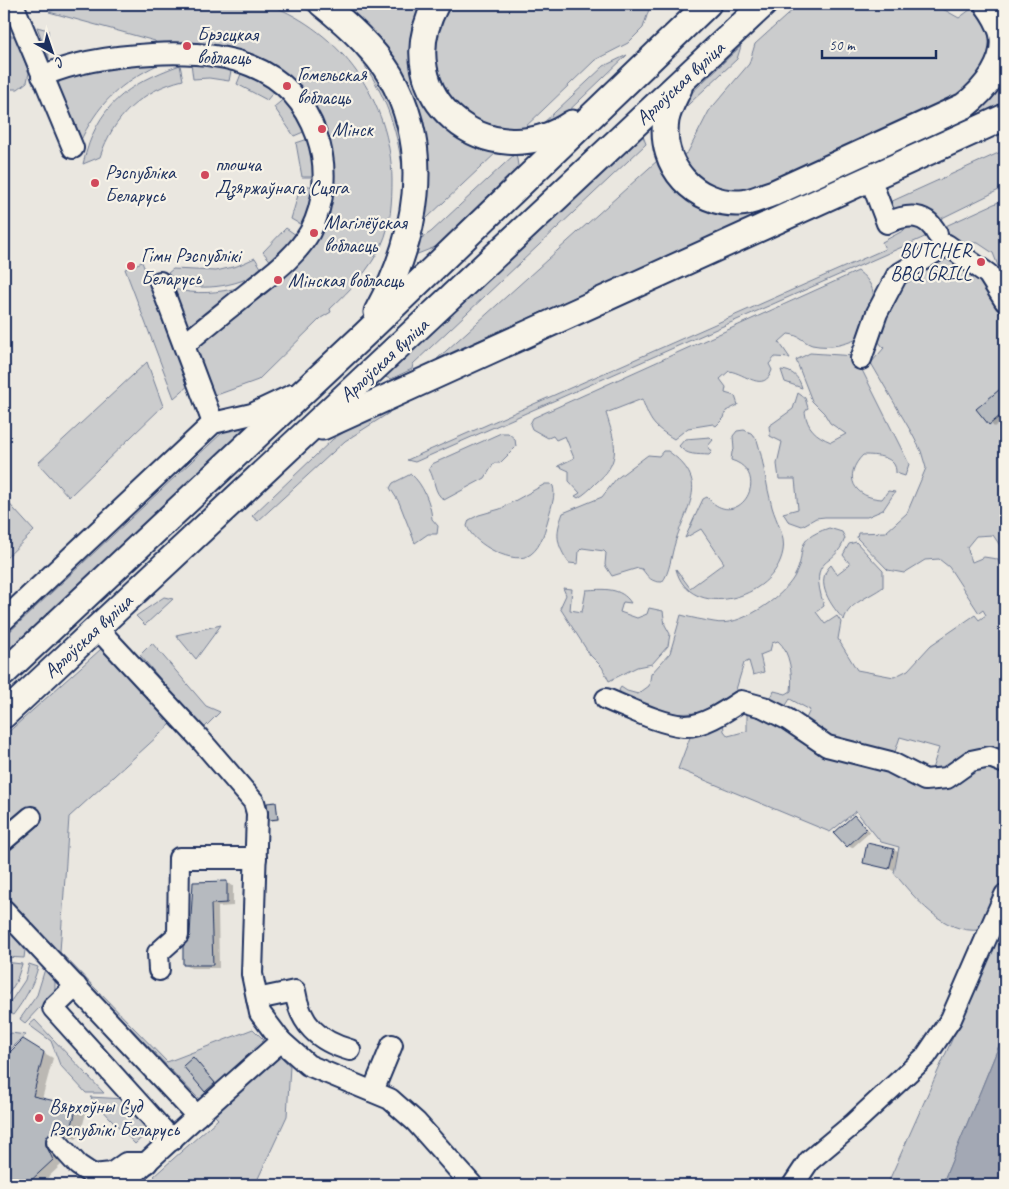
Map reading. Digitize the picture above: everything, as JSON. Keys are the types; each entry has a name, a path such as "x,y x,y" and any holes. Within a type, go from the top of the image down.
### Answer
{"main road":[{"path":"322,4 347,24 390,74 411,127 416,161 416,192 410,230 394,281 365,334"},
{"path":"436,4 429,16 423,48 429,83 444,110 475,133 495,141 522,141 541,138 565,128 604,102"},
{"name":"Арлоўская вуліца","path":"4,672 365,334 667,41 708,4"},
{"name":"Арлоўская вуліца","path":"4,715 764,4"},
{"path":"683,80 669,108 666,122 666,152 672,165 683,180 708,198 724,203 742,203 774,193 964,106 981,93 991,80 1002,48 1002,33 987,4"},
{"path":"304,436 1005,117"},
{"path":"76,605 97,628"}],"lane":[{"path":"12,4 72,148"},
{"path":"42,76 64,67 103,58 166,53 197,53 216,56 245,63 274,78 296,98 310,120 319,142 324,177 320,204 308,235 282,266 184,345"},
{"path":"870,178 887,223 913,216 925,218 937,234"},
{"path":"861,359 877,313 897,274 947,245 988,274 1005,301"},
{"path":"160,282 213,423"},
{"path":"4,620 213,423 252,414 309,386"},
{"path":"97,628 199,738 254,802 257,813 252,974 260,1013 267,1024 281,1041 308,1065 390,1099 416,1122 472,1185"},
{"path":"606,699 656,719 686,726 716,718 741,702 763,707 787,719 827,746 890,762 925,780 947,778 971,761 990,758 1005,763"},
{"path":"4,840 31,817"},
{"path":"159,970 158,953 178,935 179,858 256,858"},
{"path":"793,1185 809,1161 852,1125 926,1056 950,1019 1005,895"},
{"path":"4,910 196,1116"},
{"path":"76,986 53,1008 172,1140"},
{"path":"257,999 295,991 298,1010 310,1028 332,1045 350,1050"},
{"path":"122,1185 281,1041"},
{"path":"373,1091 392,1045"},
{"path":"57,1142 78,1165 93,1175 112,1173 126,1163 146,1163"}],"shaded area":[{"path":"65,4 268,4 295,16 318,32 339,51 357,73 372,97 383,123 389,151 392,180 389,221 385,237 366,271 330,309 331,312 321,318 258,380 214,396 195,345 287,272 333,176 332,157 327,134 312,102 297,84 270,62 250,53 223,46 157,46 155,41 49,12"},
{"path":"298,4 307,4 328,19 385,82 409,156 404,188 401,159 395,132 375,82 361,60 343,39"},
{"path":"339,4 425,4 424,97 435,118 445,128 498,151 427,218 422,220 428,194 428,159 421,124"},
{"path":"455,4 934,4 959,18 975,6 991,34 988,55 982,71 970,86 951,100 761,186 724,190 706,184 679,158 688,152 709,111 749,64 755,44 796,7 650,6 643,28 628,43 595,60 521,131 512,131 478,122 446,100 433,59 439,15"},
{"path":"37,27 48,30 49,59"},
{"path":"4,36 15,36 29,73 27,82 18,89 4,89"},
{"path":"741,46 737,59 675,117 683,101"},
{"path":"627,55 558,121 539,127 604,66"},
{"path":"157,62 159,64 132,79 111,96 94,117 79,144 57,86 62,79 86,70 102,67"},
{"path":"191,63 232,66 229,81 209,78 193,79"},
{"path":"180,65 183,80 155,91 131,107 113,130 100,157 83,164 96,126 116,100 144,81"},
{"path":"243,69 277,88 267,100 237,84"},
{"path":"1005,75 1005,105 437,359 658,160 678,187 703,208 725,215 752,211 966,116 988,102"},
{"path":"286,97 308,130 294,136 274,107"},
{"path":"638,135 643,136 646,144 413,364 412,369 391,379 385,377 388,371"},
{"path":"311,138 317,177 302,177 296,143"},
{"path":"1005,150 1005,187 936,221 894,213 888,203"},
{"path":"516,153 519,172 443,244 415,255 420,239 431,232"},
{"path":"301,185 317,187 305,227 291,219"},
{"path":"1005,199 1005,274 1000,271 993,253 978,243 950,241 939,229"},
{"path":"912,226 919,227 927,236 415,462 407,460 885,249 882,242"},
{"path":"286,228 299,237 273,264 263,252"},
{"path":"952,248 1005,300 1005,553 993,535 976,536 967,547 972,562 984,557 997,559 1005,572 1005,757 966,759 930,775 939,748 900,737 893,758 849,748 803,725 810,710 790,699 783,710 762,698 772,696 774,691 786,694 791,691 790,664 782,645 778,641 772,643 770,651 760,655 764,672 753,675 749,661 744,663 735,693 720,707 702,713 659,714 622,696 619,690 621,687 638,694 649,686 651,674 670,653 681,615 724,623 759,610 780,594 794,577 802,548 809,537 829,528 842,532 845,538 835,555 820,569 820,589 824,606 816,612 825,624 837,616 841,622 838,639 857,670 894,677 908,670 931,645 975,615 979,620 986,615 983,610 979,613 949,567 939,559 925,560 904,573 888,570 857,538 858,533 886,532 907,513 926,468 921,451 910,430 871,363 884,348 877,340 886,310 907,276"},
{"path":"255,258 263,271 228,285 204,287 166,281 168,273 173,269 216,271 237,266"},
{"path":"142,262 189,385 174,398 125,269"},
{"path":"858,271 871,285 874,300 865,335 846,343 833,346 819,346 809,344 796,336 788,334 779,342 790,358 775,357 769,364 772,370 769,377 764,381 754,380 729,371 720,379 726,387 725,393 735,396 738,405 726,411 724,418 716,426 713,424 688,428 674,439 661,431 654,423 642,399 606,413 614,442 613,459 605,475 578,498 575,496 580,493 569,481 569,471 558,466 574,458 565,436 556,440 553,436 548,438 532,429 530,424 533,418"},
{"path":"241,287 193,327 186,323 174,289 207,292"},
{"path":"810,353 855,356 909,464 905,476 896,473 893,463 885,458 863,455 853,471 852,478 858,490 872,498 882,499 888,491 895,492 883,510 867,517 816,518 802,526 788,521 783,513 798,509 795,479 779,479 777,464 782,442 770,436 769,426 793,409 798,393 805,398 808,408 805,412 806,418 813,431 831,442 846,434 830,423 824,413 812,401 796,360"},
{"path":"147,362 163,406 69,497 38,463"},
{"path":"781,370 795,375 802,388 785,382"},
{"path":"392,403 389,413 345,441 258,521 252,516 333,439"},
{"path":"236,427 244,430 4,657 4,637 224,431"},
{"path":"744,430 751,433 757,440 772,507 784,546 776,568 764,582 749,592 731,598 713,599 697,595 684,585 676,569 690,588 724,563 701,529 685,538 703,499 707,497 719,507 730,509 740,505 747,497 750,487 750,476 744,467 731,460 734,450 733,436 737,431"},
{"path":"501,433 508,433 515,439 516,447 500,463 494,463 485,478 444,500 440,497 429,469 432,464"},
{"path":"710,437 713,440 708,446 712,452 709,455 689,453 679,446 685,439"},
{"path":"663,451 668,451 681,462 689,473 692,483 692,494 675,543 667,574 662,582 653,580 642,569 638,568 612,576 605,565 606,553 604,551 582,548 579,551 578,564 569,563 561,550 558,539 563,513 602,497 616,479 648,455 659,456"},
{"path":"411,474 423,489 430,507 432,519 438,526 437,534 428,534 415,543 399,502 390,488 393,483"},
{"path":"545,484 553,486 553,501 543,537 538,547 531,554 515,558 505,556 477,540 471,533 467,526 469,520 500,509"},
{"path":"4,498 34,531 4,560"},
{"path":"856,542 883,571 883,587 850,609 844,620 826,594 824,579 831,565 837,574 850,564 843,555 849,544"},
{"path":"563,588 572,589 570,610 582,612 586,590 599,589 611,590 622,594 631,603 623,602 620,612 637,618 647,614 649,608 663,611 665,625 670,634 668,646 652,664 637,667 609,681 602,667 590,655 560,608 566,595"},
{"path":"164,597 173,599 145,625 136,616"},
{"path":"221,625 196,659 176,635"},
{"path":"152,643 206,706 220,712 203,729 140,655"},
{"path":"101,649 171,724 69,817 60,952 167,1062 253,1029 290,1066 287,1116 255,1185 156,1185 160,1182 154,1176 218,1119 4,896 4,736"},
{"path":"747,714 768,715 919,786 978,765 1005,767 1005,881 980,930 967,930 954,926 942,920 921,903 894,873 899,847 881,842 856,811 830,832 678,769 692,732 723,721 724,731 728,736 747,731"},
{"path":"1005,921 1005,1031 942,1185 887,1185"},
{"path":"4,930 9,931 25,950 24,958 4,957"},
{"path":"4,962 22,964 16,982 4,1001"},
{"path":"29,964 38,967 36,974 28,992 13,1015 5,1010 25,980"},
{"path":"45,969 55,980 55,991 25,1023 20,1019 37,995"},
{"path":"35,1020 104,1093 86,1093 60,1065 51,1041 29,1025"},
{"path":"1005,1031 1005,1185 942,1185"},
{"path":"11,1033 26,1035 4,1055 4,1039"},
{"path":"90,1097 125,1099 151,1129 135,1144"}],"building":[{"path":"1005,385 1005,412 989,425 976,409"},
{"path":"276,802 278,819 269,820 267,803"},
{"path":"854,815 866,829 847,847 834,833"},
{"path":"867,843 894,849 889,869 863,863"},
{"path":"227,881 227,903 211,904 213,965 183,965 183,946 190,935 193,882"},
{"name":"Вярхоўны Суд Рэспублікі Беларусь","path":"23,1039 44,1052 33,1096 77,1106 71,1129 66,1134 54,1131 46,1138 46,1145 53,1160 26,1185 4,1185 4,1058"},
{"path":"193,1057 215,1083 205,1092 183,1066"}],"place":[{"name":"Брэсцкая вобласць","path":"187,46"},
{"name":"Гомельская вобласць","path":"287,86"},
{"name":"Мінск","path":"322,129"},
{"name":"плошча Дзяржаўнага Сцяга","path":"205,175"},
{"name":"Рэспубліка Беларусь","path":"95,183"},
{"name":"Магілёўская вобласць","path":"314,233"},
{"name":"BUTCHER BBQ GRILL","path":"981,262"},
{"name":"Гімн Рэспублікі Беларусь","path":"131,266"},
{"name":"Мінская вобласць","path":"278,280"},
{"name":"Вярхоўны Суд Рэспублікі Беларусь","path":"39,1118"}]}
